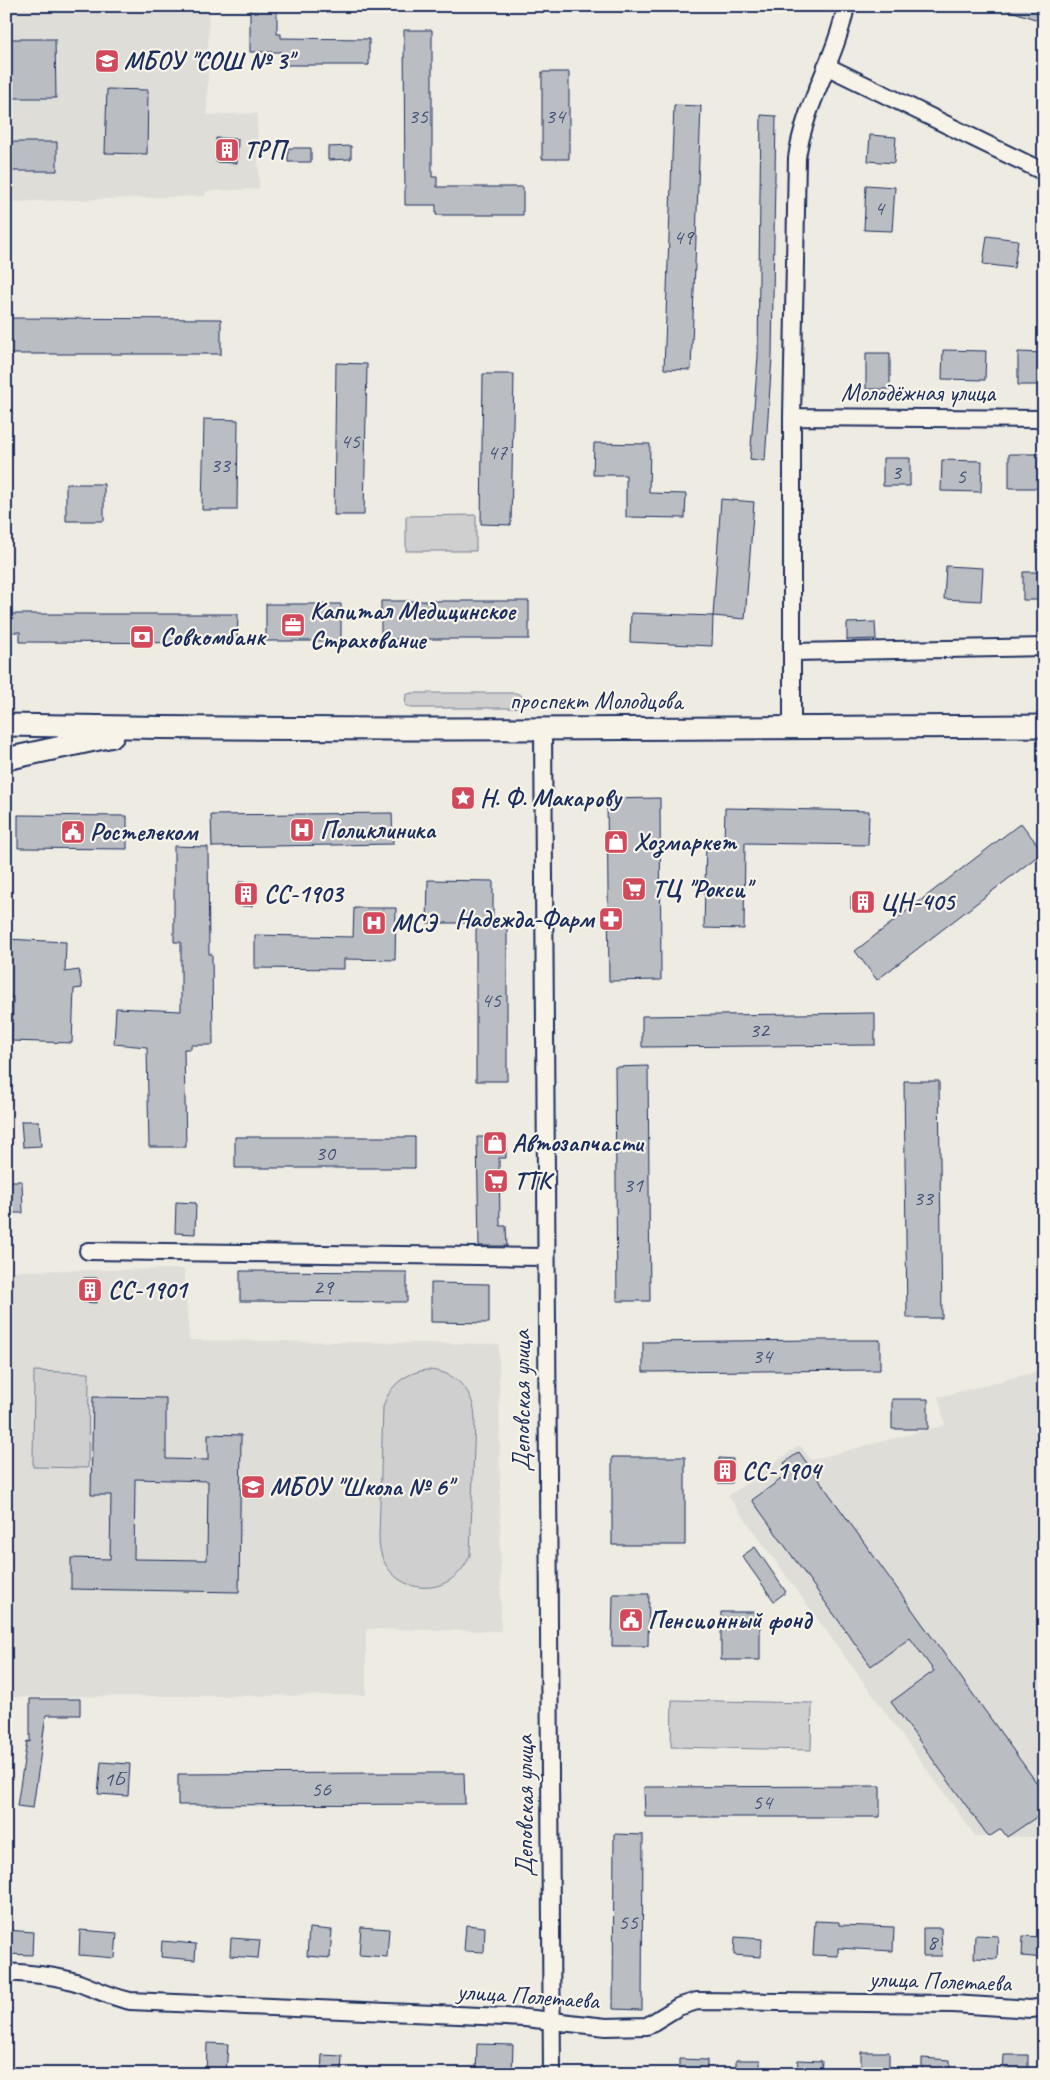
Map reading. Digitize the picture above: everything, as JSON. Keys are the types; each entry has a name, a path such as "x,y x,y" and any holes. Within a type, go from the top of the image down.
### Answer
{"main road":[{"name":"проспект Молодцова","path":"6,725 149,728 1044,726"},
{"name":"проспект Молодцова","path":"6,759 149,728"}],"street":[{"path":"792,728 792,417 797,158 801,133 846,6"},
{"path":"826,66 1044,172"},
{"name":"Молодёжная улица","path":"792,417 1044,419"},
{"path":"793,652 1044,647"},
{"name":"Деповская улица","path":"543,728 552,2074"},
{"path":"88,1250 546,1257"},
{"name":"улица Полетаева","path":"6,1972 54,1977 79,1983 107,1996 130,2001 552,2021 606,2027 647,2026 678,2007 697,2001 714,2000 953,2004 1031,2009 1044,2007"}],"shaded area":[{"name":"МБОУ \"СОШ № 3\"","path":"6,6 209,6 207,115 257,113 259,189 206,191 205,196 6,202"},
{"path":"476,515 476,551 406,551 406,516"},
{"path":"411,693 516,693 521,695 523,699 521,705 514,708 411,708 405,705 406,695"},
{"name":"МБОУ \"Школа № 6\"","path":"184,1269 189,1340 499,1344 501,1631 366,1629 366,1695 6,1697 6,1271"},
{"path":"426,1370 446,1374 461,1384 471,1400 475,1420 470,1555 460,1571 447,1582 432,1587 416,1586 402,1581 390,1571 382,1556 379,1537 383,1407 389,1393 399,1382 411,1374"},
{"path":"1044,1370 1044,1837 1007,1837 1001,1829 989,1837 976,1837 728,1496 800,1445 811,1460 945,1425 938,1397"},
{"path":"34,1371 89,1373 88,1468 33,1467"},
{"path":"672,1700 812,1703 811,1750 671,1747"}],"building":[{"path":"250,6 277,6 277,34 281,34 281,38 369,39 369,65 280,65 281,52 250,52"},
{"path":"1006,6 1044,6 1044,22 1005,9"},
{"path":"404,30 432,30 432,177 437,177 437,187 523,187 523,215 436,215 436,205 405,205"},
{"path":"6,39 55,39 56,98 6,98"},
{"path":"542,72 569,72 569,159 542,159"},
{"path":"107,89 148,90 147,154 105,153"},
{"path":"674,105 701,106 691,370 664,369"},
{"path":"761,115 776,116 772,357 765,461 750,459 758,356"},
{"path":"870,135 896,137 894,163 868,161"},
{"name":"ТРП","path":"216,138 238,139 237,163 216,162"},
{"path":"6,142 57,142 57,171 6,171"},
{"path":"351,146 351,159 328,160 328,147"},
{"path":"288,148 311,148 311,162 288,162"},
{"path":"866,185 895,187 892,231 864,230"},
{"path":"987,236 1018,240 1014,268 983,264"},
{"path":"6,318 221,319 221,354 6,354"},
{"path":"943,350 986,351 985,380 942,379"},
{"path":"1018,352 1044,353 1044,385 1018,385"},
{"path":"866,353 890,353 890,389 866,389"},
{"path":"336,363 367,364 364,515 334,515"},
{"path":"483,374 514,374 511,525 481,524"},
{"path":"204,419 238,420 237,510 202,510"},
{"path":"594,443 650,444 649,493 686,494 685,518 626,517 626,475 593,475"},
{"path":"1009,454 1044,454 1044,488 1009,488"},
{"path":"883,458 910,458 910,486 883,486"},
{"path":"942,460 982,461 981,492 941,491"},
{"path":"66,484 104,484 104,521 66,521"},
{"path":"721,499 754,502 745,619 713,616"},
{"path":"946,566 983,568 981,601 944,599"},
{"path":"1023,572 1044,572 1044,600 1023,600"},
{"path":"381,601 529,601 529,639 381,639"},
{"path":"266,604 341,604 341,641 266,641"},
{"path":"631,613 713,616 712,646 630,642"},
{"path":"6,614 238,614 237,643 20,642 20,632 6,632"},
{"path":"875,622 876,639 847,640 847,623"},
{"name":"ТЦ \"Рокси\"","path":"660,798 661,980 609,981 607,799"},
{"path":"725,808 869,811 868,845 745,843 744,929 704,928 706,842 724,843"},
{"name":"Поликлиника","path":"392,813 393,844 212,847 211,815"},
{"name":"Ростелеком","path":"18,815 127,816 127,849 18,848"},
{"path":"1021,823 1043,852 877,980 855,951"},
{"path":"174,846 208,847 209,954 212,954 213,1045 191,1045 191,1049 184,1049 186,1147 149,1147 147,1047 114,1044 116,1008 181,1011 181,942 174,942"},
{"path":"428,880 493,881 493,923 507,923 507,1081 476,1081 476,923 427,923"},
{"name":"СС-1903","path":"239,882 254,883 252,906 238,906"},
{"name":"ЦН-405","path":"874,894 875,907 851,909 851,896"},
{"path":"354,908 396,908 395,960 344,959 344,969 255,968 255,935 353,937"},
{"path":"6,939 66,942 65,972 79,970 82,988 74,989 72,1043 12,1041 13,997 6,998"},
{"path":"875,1013 875,1045 642,1047 642,1016"},
{"path":"648,1066 650,1301 617,1301 615,1067"},
{"path":"904,1081 939,1081 942,1318 907,1318"},
{"path":"21,1121 39,1121 41,1146 23,1147"},
{"path":"235,1137 415,1137 415,1168 235,1168"},
{"path":"477,1137 506,1137 506,1158 499,1158 500,1226 506,1226 507,1246 479,1246"},
{"path":"6,1181 22,1181 23,1213 6,1213"},
{"path":"176,1202 196,1203 195,1234 175,1233"},
{"path":"240,1271 407,1272 407,1302 240,1301"},
{"name":"СС-1901","path":"84,1278 98,1278 97,1303 83,1302"},
{"path":"431,1283 489,1284 489,1323 431,1322"},
{"path":"880,1340 880,1370 643,1372 643,1342"},
{"path":"93,1397 166,1398 166,1459 208,1460 208,1434 241,1435 239,1592 71,1589 71,1558 110,1559 111,1495 91,1495","holes":["135,1479 208,1481 207,1560 134,1559"]},
{"path":"892,1399 928,1399 928,1429 892,1429"},
{"path":"799,1452 1044,1793 1044,1812 1007,1837 1001,1829 989,1837 891,1702 934,1671 910,1638 871,1666 752,1500 791,1472 784,1463"},
{"path":"612,1457 685,1457 685,1545 612,1545"},
{"name":"СС-1904","path":"719,1458 733,1459 732,1483 718,1483"},
{"path":"755,1547 786,1592 774,1601 742,1556"},
{"name":"Пенсионный фонд","path":"613,1594 649,1594 648,1646 612,1646"},
{"path":"721,1612 760,1612 760,1660 721,1660"},
{"path":"30,1699 80,1699 80,1715 46,1715 33,1808 17,1806 27,1741 30,1742"},
{"path":"101,1762 130,1764 128,1796 98,1794"},
{"path":"464,1773 465,1804 178,1805 178,1774"},
{"path":"880,1786 880,1817 645,1817 644,1787"},
{"path":"614,1834 643,1835 642,2010 613,2009"},
{"path":"815,1921 839,1922 839,1925 894,1927 893,1951 838,1948 838,1956 813,1955"},
{"path":"466,1925 485,1927 484,1952 464,1951"},
{"path":"361,1927 389,1929 387,1957 359,1955"},
{"path":"309,1928 332,1930 330,1958 307,1956"},
{"path":"923,1928 941,1928 942,1956 923,1956"},
{"path":"6,1930 33,1932 32,1955 6,1954"},
{"path":"80,1930 117,1933 115,1958 79,1955"},
{"path":"975,1935 998,1936 997,1959 974,1958"},
{"path":"1023,1936 1044,1937 1044,1958 1022,1956"},
{"path":"735,1937 762,1939 761,1957 734,1955"},
{"path":"231,1938 260,1940 258,1958 230,1956"},
{"path":"162,1941 196,1944 195,1960 161,1957"},
{"path":"207,2043 228,2044 226,2074 206,2074"},
{"path":"477,2044 513,2045 512,2074 476,2074"},
{"path":"861,2052 889,2052 889,2074 861,2074"},
{"path":"322,2055 342,2056 341,2074 321,2074"},
{"path":"1004,2055 1028,2055 1028,2074 1003,2074"},
{"path":"922,2058 950,2060 950,2074 922,2074"},
{"path":"679,2059 707,2060 707,2074 679,2074"},
{"path":"736,2060 760,2060 760,2074 736,2074"},
{"path":"798,2060 822,2061 821,2074 797,2074"}],"place":[{"name":"МБОУ \"СОШ № 3\"","path":"107,61"},
{"name":"ТРП","path":"227,150"},
{"name":"Капитал Медицинское Страхование","path":"293,625"},
{"name":"Совкомбанк","path":"142,637"},
{"name":"Н. Ф. Макарову","path":"463,798"},
{"name":"Поликлиника","path":"302,830"},
{"name":"Ростелеком","path":"73,832"},
{"name":"Хозмаркет","path":"616,842"},
{"name":"ТЦ \"Рокси\"","path":"634,889"},
{"name":"СС-1903","path":"246,894"},
{"name":"ЦН-405","path":"863,902"},
{"name":"Надежда-Фарм","path":"611,919"},
{"name":"МСЭ","path":"374,923"},
{"name":"Автозапчасти","path":"495,1143"},
{"name":"ТТК","path":"496,1181"},
{"name":"СС-1901","path":"90,1290"},
{"name":"СС-1904","path":"725,1471"},
{"name":"МБОУ \"Школа № 6\"","path":"253,1487"},
{"name":"Пенсионный фонд","path":"631,1620"}]}
